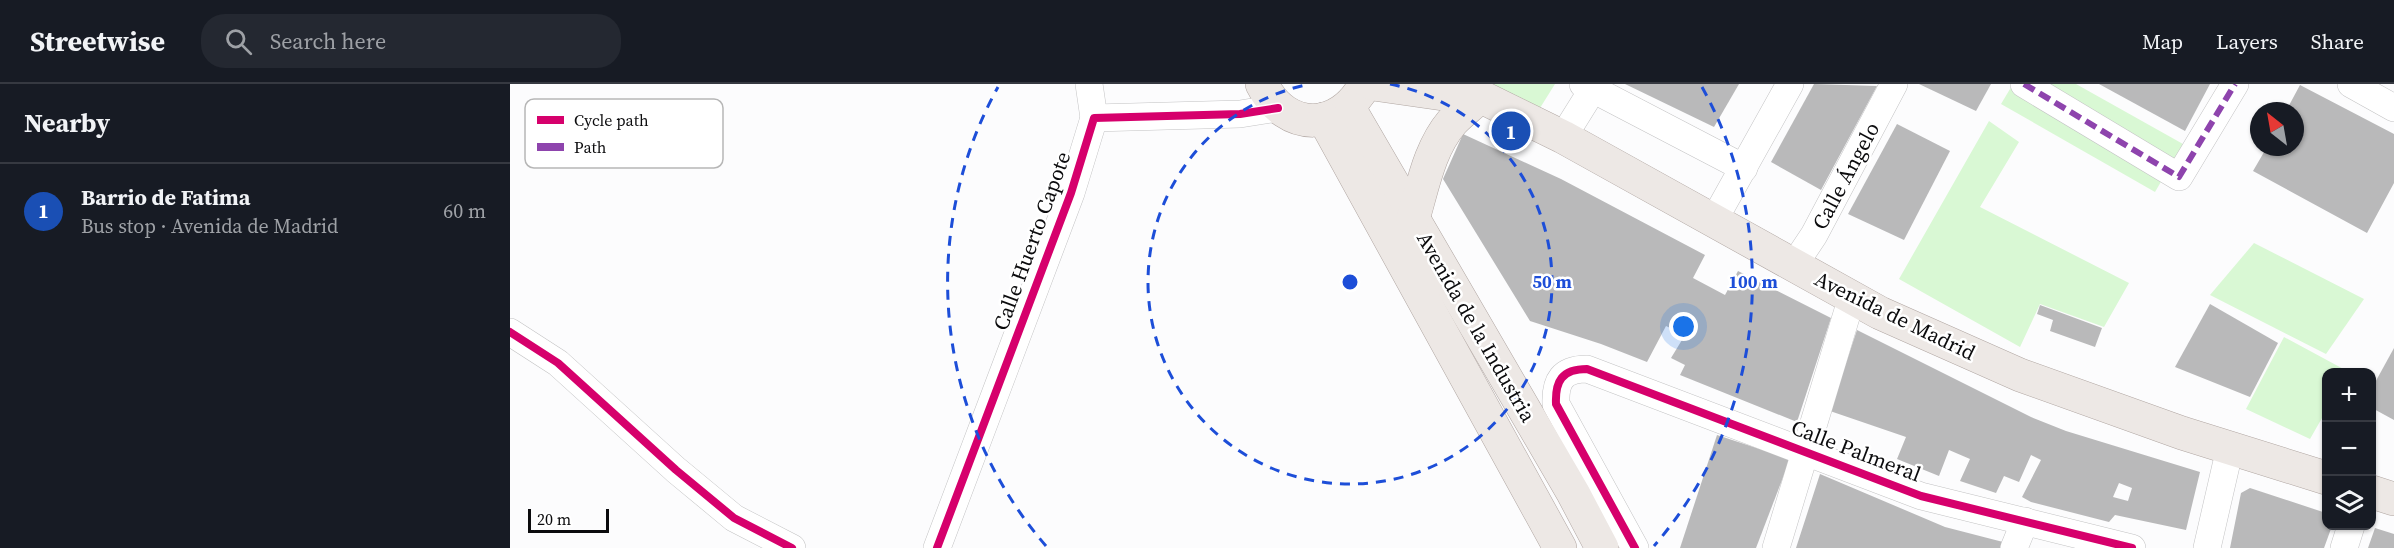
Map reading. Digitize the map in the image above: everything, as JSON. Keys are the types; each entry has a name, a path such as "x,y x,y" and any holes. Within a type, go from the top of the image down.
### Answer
{"main road":[{"name":"Avenida de Madrid","path":"1373,84 1475,95 1563,137 1880,313 2020,375 2230,448 2322,477"},
{"path":"1413,219 1437,144 1475,95"},
{"path":"1270,96 1300,118 1346,104"},
{"name":"Avenida de la Industria","path":"1346,104 1573,493 1602,548"},
{"name":"Avenida de la Industria","path":"1346,104 1560,548"},
{"path":"2376,493 2394,499"}],"street":[{"name":"Calle Huerto Capote","path":"937,548 1071,193 1094,118 1089,84"},
{"path":"1714,220 1790,84"},
{"name":"Calle Ángelo","path":"1794,265 1815,235 1894,84"},
{"path":"2024,84 2179,177 2235,84"},
{"path":"2351,84 2394,108"},
{"path":"1563,137 1591,86 1744,168"},
{"path":"1094,118 1240,114 1270,96"},
{"path":"1776,548 1851,297"},
{"path":"510,332 558,363 676,470 734,518 792,548"},
{"name":"Calle Palmeral","path":"1635,548 1556,404 1556,389 1561,378 1573,369 1587,369 1921,496 2132,548"},
{"path":"2207,548 2230,448"},
{"path":"2014,548 2025,521"},
{"path":"2344,548 2349,530"}],"green space":[{"path":"1492,84 1555,84 1540,108"},
{"path":"2013,84 2076,84 2183,144 2155,192 2001,104"},
{"path":"1989,121 2019,142 1980,207 2129,283 2104,327 2040,304 2020,347 1899,279"},
{"path":"2254,243 2364,299 2326,354 2210,295"},
{"path":"2284,337 2342,368 2322,368 2322,418 2310,439 2246,409"}],"building":[{"path":"1625,84 1739,84 1714,127"},
{"path":"1814,84 1877,86 1821,190 1771,162"},
{"path":"1919,84 1991,84 1976,111"},
{"path":"2099,84 2210,84 2185,131"},
{"path":"2300,85 2394,134 2394,183 2367,233 2253,171 2262,156 2304,156 2304,102 2291,102"},
{"path":"1897,124 1950,151 1904,240 1848,214"},
{"path":"1463,134 1561,179 1705,255 1693,278 1725,295 1738,271 1831,318 1797,422 1680,375 1685,365 1671,358 1685,335 1666,326 1647,362 1530,321 1443,179"},
{"path":"2210,304 2278,343 2250,397 2175,367"},
{"path":"2040,305 2102,328 2095,347 2050,331 2053,320 2037,314"},
{"path":"1857,330 2031,417 2066,431 2200,472 2186,530 2115,515 2109,522 2031,502 2022,497 2041,460 2031,455 2019,482 2004,476 1996,493 1960,481 1970,459 1949,450 1939,476 1897,459 1906,437 1830,411","holes":["2119,483 2132,488 2128,501 2113,497"]},
{"path":"2394,348 2394,420 2376,410 2376,381"},
{"path":"1717,435 1790,459 1756,548 1680,548"},
{"path":"1820,474 1945,527 2003,542 2001,548 1796,548"},
{"path":"2250,488 2322,512 2322,530 2331,530 2324,548 2230,548 2241,493"},
{"path":"2376,528 2394,534 2394,548 2368,548"}],"marked path":[{"path":"2024,84 2179,177 2235,84"}],"cycle path":[{"path":"937,548 1071,193 1094,118 1240,114 1278,108"},
{"path":"510,332 558,363 676,470 734,518 792,548"},
{"path":"1635,548 1556,404 1559,383 1571,371 1587,369 1921,496 2132,548"}],"place":[{"name":"Barrio de Fatima","path":"1511,131"}]}
